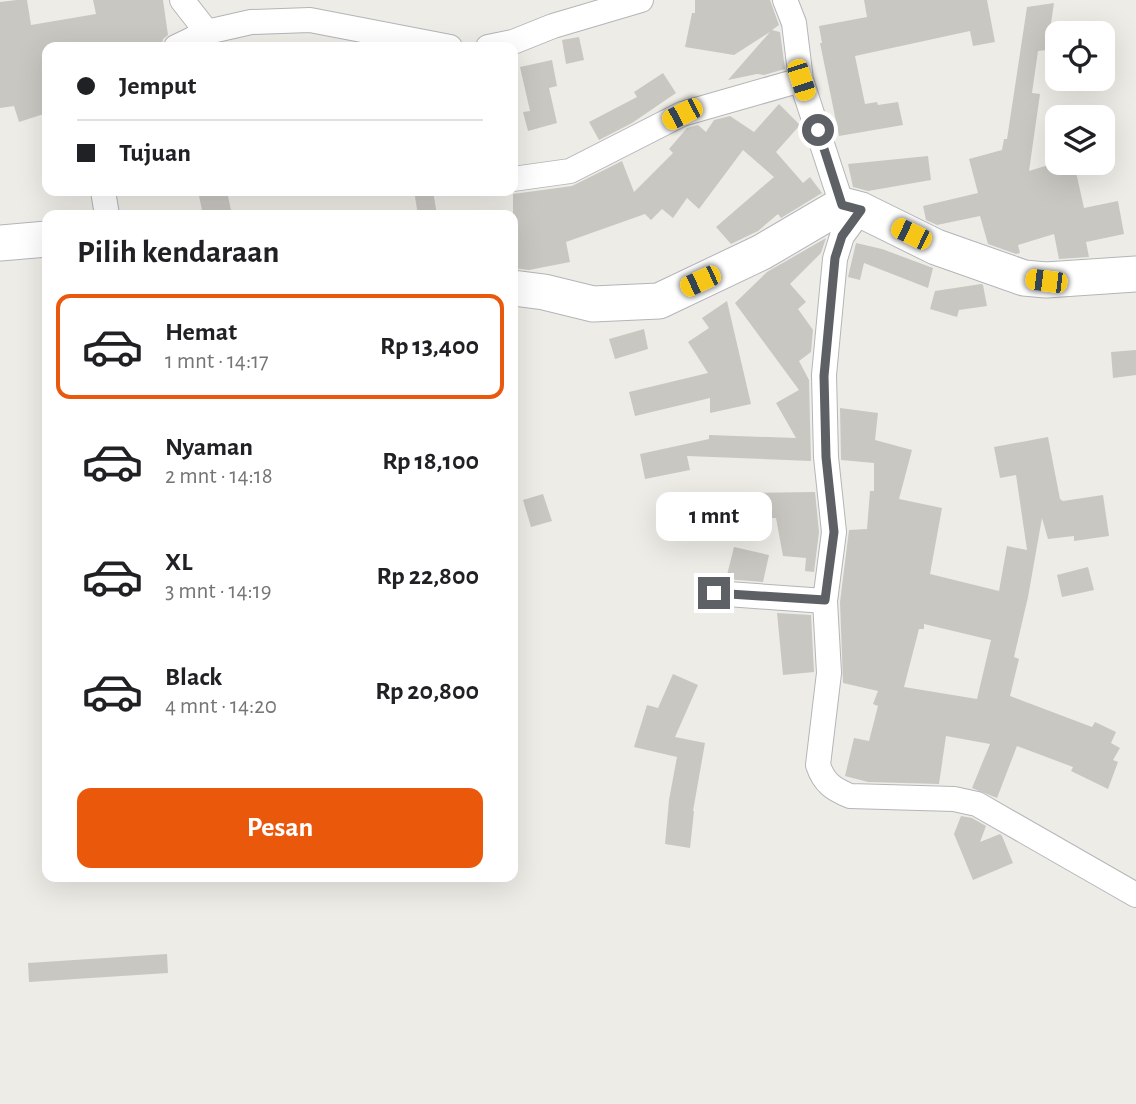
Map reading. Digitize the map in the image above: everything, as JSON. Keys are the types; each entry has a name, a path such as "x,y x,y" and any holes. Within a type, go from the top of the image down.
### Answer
{"street":[{"path":"181,0 207,32"},
{"path":"513,42 553,26 641,0"},
{"path":"785,0 794,23 801,80 852,207 835,258 824,376 826,457 834,532 825,600 829,673 818,765 822,779 835,790 850,796 954,799 977,804 1136,895"},
{"path":"186,42 207,32 251,22 310,20 424,42"},
{"path":"518,179 570,171 682,114 801,80"},
{"path":"852,207 936,247 1024,278 1046,281 1136,274"},
{"path":"518,289 593,304 659,301 852,207"},
{"path":"0,243 42,239"},
{"path":"714,593 825,600"}],"building":[{"path":"27,0 31,25 96,14 93,0 163,0 168,35 162,42 42,42 42,115 19,122 14,106 0,108 0,2"},
{"path":"695,0 770,0 779,25 772,30 780,32 785,69 728,80 770,32 734,55 685,47 692,13 695,13"},
{"path":"864,0 987,0 995,42 973,46 970,31 855,56 865,104 898,102 903,125 839,136 819,26 867,17"},
{"path":"1054,3 1051,21 1045,21 1045,50 1038,51 1032,93 1040,94 1029,171 1045,166 1045,175 1077,175 1084,208 1118,201 1124,234 1086,242 1089,257 1059,259 1054,234 1018,245 1020,253 1016,254 988,244 980,216 937,225 926,220 923,206 978,193 969,159 1002,150 1004,139 1007,139 1027,7"},
{"path":"579,37 584,60 566,64 562,40"},
{"path":"552,60 557,86 549,88 557,123 528,131 523,112 530,111 520,67"},
{"path":"663,73 676,93 632,123 599,140 589,122 637,97 634,92"},
{"path":"779,104 800,125 776,152 803,183 810,177 822,193 781,218 778,214 758,231 731,244 716,227 774,177 743,150 699,209 687,198 673,218 662,209 651,220 645,214 566,242 570,262 529,270 518,269 518,210 513,210 513,196 572,186 622,161 634,192 673,153 669,149 687,128 698,125 706,132 714,120 730,116 754,132"},
{"path":"928,156 931,180 868,191 853,187 848,164"},
{"path":"199,196 228,196 231,210 202,210"},
{"path":"415,196 434,196 436,210 417,210"},
{"path":"826,238 821,253 790,284 806,302 798,309 813,330 811,352 799,361 809,380 811,461 687,456 690,470 645,479 640,454 709,439 709,435 796,438 776,403 799,390 735,303 767,272"},
{"path":"856,243 882,249 933,268 928,288 864,263 860,280 848,277"},
{"path":"981,284 987,306 959,310 957,317 930,309 935,291"},
{"path":"727,301 751,404 710,413 710,398 635,416 629,392 708,373 688,342 709,328 702,318"},
{"path":"644,329 648,349 615,359 609,339"},
{"path":"1136,350 1136,375 1113,378 1111,352"},
{"path":"840,408 878,413 875,440 912,450 899,499 942,508 930,574 999,591 1007,546 1027,550 1016,475 1000,478 994,447 1048,437 1060,499 1063,501 1103,495 1109,536 1074,541 1074,536 1048,539 1042,518 1014,657 1019,659 1010,696 1092,727 1095,722 1116,732 1111,743 1120,748 1113,760 1118,762 1108,789 1071,771 1073,767 1017,746 997,798 972,788 990,744 946,736 939,784 868,782 845,776 854,738 869,741 878,706 873,704 878,691 843,683 840,602 849,530 867,529 870,491 874,491 874,463 841,460","holes":["924,624 991,640 977,699 904,687 919,629 924,629"]},
{"path":"815,492 819,532 814,572 805,571 806,558 783,556 776,518 734,519 731,499 750,496 750,493"},
{"path":"543,494 552,521 531,527 523,500"},
{"path":"734,547 769,555 763,582 726,579"},
{"path":"1088,567 1094,590 1062,597 1057,575"},
{"path":"777,613 811,615 814,672 783,675"},
{"path":"673,674 698,685 675,737 705,743 693,811 690,848 665,844 677,757 634,747 647,705 658,708"},
{"path":"961,816 972,818 986,826 980,842 1000,834 1013,863 973,880 954,834"},
{"path":"167,954 168,973 29,982 28,963"}],"route":[{"path":"714,593 825,600 834,532 826,457 824,376 835,258 842,236 861,210 842,205 818,130"}]}
